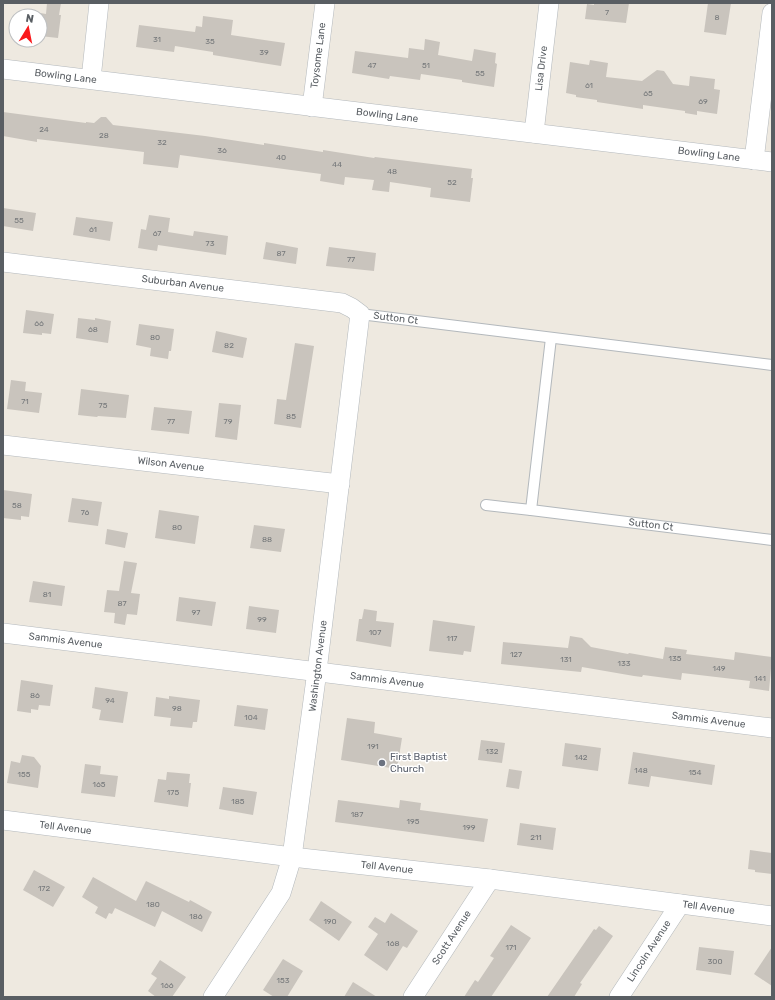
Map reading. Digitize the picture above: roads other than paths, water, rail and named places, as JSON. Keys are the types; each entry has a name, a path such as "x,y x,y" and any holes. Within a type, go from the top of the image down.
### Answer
{"street":[{"path":"91,80 99,3"},
{"name":"Toysome Lane","path":"312,107 325,3"},
{"name":"Lisa Drive","path":"534,133 549,3"},
{"path":"763,161 772,13"},
{"name":"Bowling Lane","path":"3,69 763,161"},
{"name":"Suburban Avenue","path":"3,262 342,304 352,308 360,314"},
{"name":"Washington Avenue","path":"213,997 281,893 292,857 317,671 360,314"},
{"name":"Wilson Avenue","path":"3,445 340,484"},
{"name":"Sammis Avenue","path":"3,633 772,728"},
{"name":"Tell Avenue","path":"3,820 292,857 490,879 772,916"},
{"name":"Scott Avenue","path":"414,997 490,879"},
{"name":"Lincoln Avenue","path":"619,997 680,904"}],"lane":[{"name":"Sutton Ct","path":"360,314 772,365"},
{"path":"530,510 551,338"},
{"name":"Sutton Ct","path":"486,505 772,540"}],"place":[{"name":"First Baptist Church","path":"382,763"}]}
